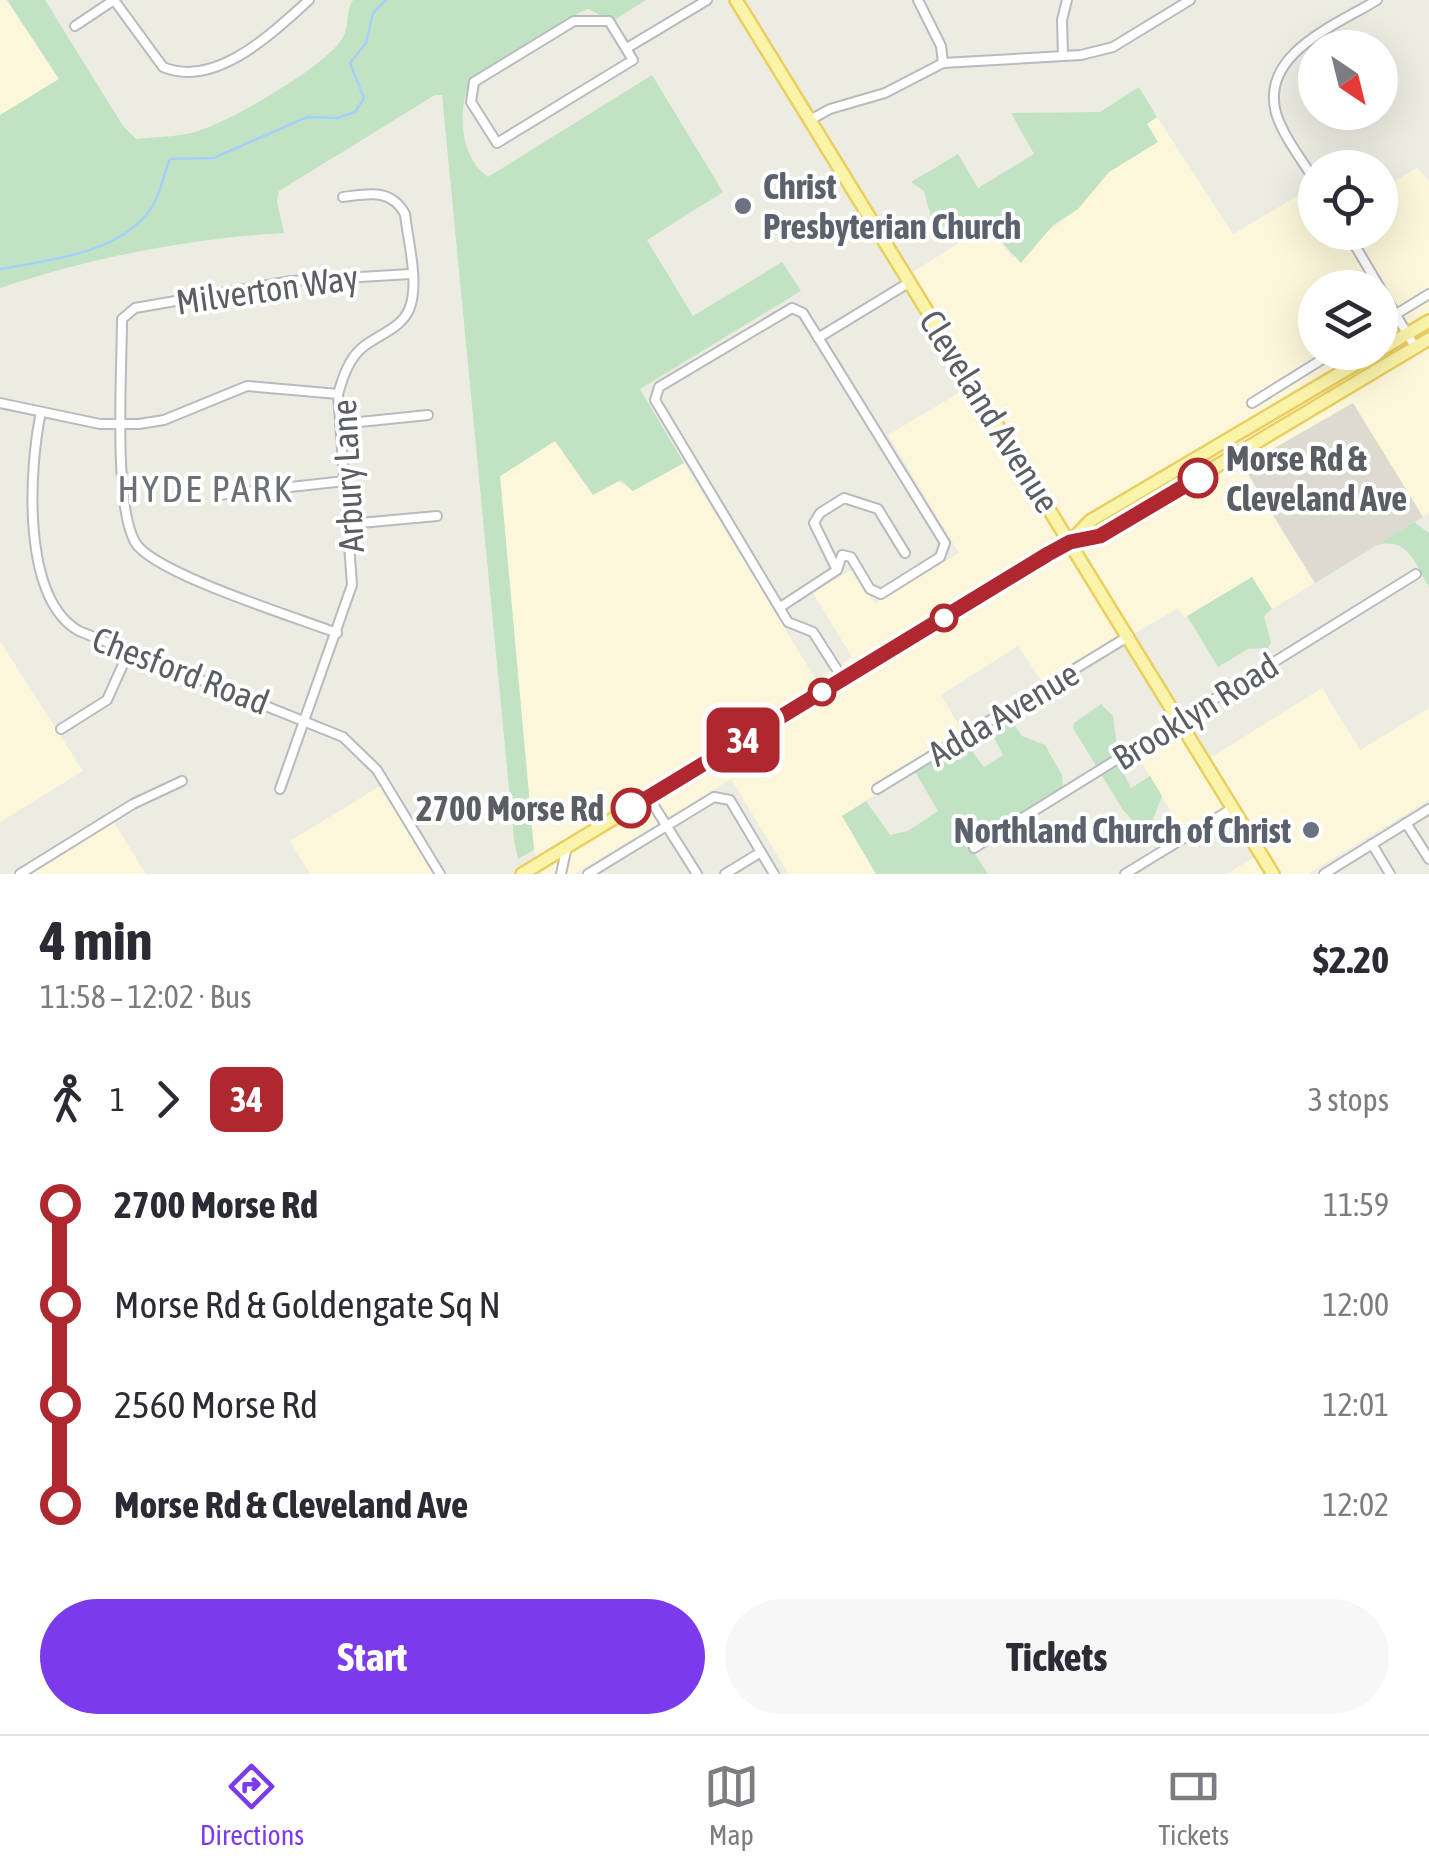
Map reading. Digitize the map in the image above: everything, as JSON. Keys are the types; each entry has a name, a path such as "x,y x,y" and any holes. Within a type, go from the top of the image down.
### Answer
{"main road":[{"name":"Cleveland Avenue","path":"736,0 1272,874"},
{"path":"1398,339 1429,321"},
{"path":"1070,542 1100,536 1429,339"},
{"path":"531,872 567,846 1070,542 1090,521 1347,370"},
{"path":"1309,411 1351,370"},
{"path":"1240,452 1302,397"}],"street":[{"path":"75,26 114,0 162,68 195,74 242,52 309,0"},
{"path":"627,48 707,0"},
{"path":"918,0 937,35 943,63"},
{"path":"1063,55 1062,20 1067,0"},
{"path":"810,120 830,109 885,93 943,63 1063,55 1113,47 1190,0"},
{"path":"1298,152 1280,122 1274,93 1279,71 1293,53 1377,0"},
{"path":"574,20 609,21 627,48 633,60 497,143 470,97 474,82 574,20"},
{"name":"Arbury Lane","path":"280,789 352,585 338,394 344,374 361,349 396,326 410,310 405,214 395,200 380,193 343,197"},
{"name":"Milverton Way","path":"122,424 125,314 290,280 411,274"},
{"path":"818,338 910,282"},
{"path":"1398,313 1429,294"},
{"path":"838,570 838,558 848,554 877,594 940,558 945,543 803,313 786,310 659,386 657,406 782,606 788,622 813,632 843,679"},
{"path":"1398,318 1415,347"},
{"path":"1252,403 1306,370"},
{"path":"1292,379 1302,397"},
{"path":"0,403 122,424 164,420 246,386 338,394"},
{"name":"Chesford Road","path":"41,412 32,478 47,596 72,627 305,718 343,737 369,760 440,874"},
{"path":"340,424 428,415"},
{"path":"122,424 125,507 134,541 147,556 337,633"},
{"path":"218,495 345,481"},
{"path":"838,570 814,523 820,513 844,498 878,509 917,572"},
{"path":"349,524 438,516"},
{"path":"782,606 838,570"},
{"name":"Brooklyn Road","path":"974,848 1416,574"},
{"name":"Adda Avenue","path":"877,790 1128,636"},
{"path":"61,730 106,700 130,651"},
{"path":"20,874 132,804 182,782"},
{"path":"649,798 697,874"},
{"path":"588,874 714,798 730,800 774,874"},
{"path":"1124,874 1233,808"},
{"path":"1324,874 1429,808"},
{"path":"1406,823 1429,859"},
{"path":"1372,844 1390,874"},
{"path":"561,874 567,846"},
{"path":"724,874 761,852"}],"shaded area":[{"path":"0,0 7,0 59,79 0,115"},
{"path":"1157,117 1233,234 1298,196 1298,250 1398,250 1398,179 1417,168 1429,181 1429,513 1423,517 1353,403 1243,467 1315,583 1272,609 1251,578 1184,618 1178,608 1045,686 1018,646 941,695 966,737 842,816 876,874 789,874 731,779 574,874 542,874 534,850 500,476 555,441 633,491 684,463 816,680 852,657 813,593 853,569 875,604 959,553 888,435 972,385 906,276 977,232 996,236 1013,258 1078,209 1109,172 1157,142 1147,124"},
{"path":"1353,403 1423,517 1315,583 1243,466"},
{"path":"0,641 83,771 0,822"},
{"path":"1322,688 1360,750 1429,708 1429,800 1308,874 1227,874 1259,854 1231,808 1186,836 1134,750 1180,720 1205,761"},
{"path":"385,783 441,874 310,874 290,841"},
{"path":"112,819 146,874 24,874"}],"green space":[{"path":"7,0 45,0 123,126 136,139 206,128 297,78 343,37 353,0 646,0 613,21 588,9 577,14 470,82 463,119 472,158 488,177 652,75 723,192 647,240 693,316 782,262 801,291 640,389 684,463 633,491 621,480 593,495 555,441 500,476 534,850 518,859 514,840 442,95 435,95 279,191 277,201 284,233 140,251 0,288 0,115 59,79"},
{"path":"1139,87 1157,117 1147,124 1158,142 1109,172 1078,209 1053,225 1021,263 996,236 933,225 924,191 911,182 958,154 978,188 1034,154 1011,113 1100,112"},
{"path":"1414,522 1429,533 1429,587 1403,548 1377,545"},
{"path":"1252,577 1272,609 1264,616 1271,642 1268,648 1248,649 1218,667 1187,616"},
{"path":"1101,704 1113,716 1119,764 1131,788 1150,776 1162,796 1150,827 1137,825 1123,810 1073,728 1074,723"},
{"path":"1008,715 1022,736 1045,745 1062,775 1063,790 971,848 988,874 876,874 842,816 866,801 890,835 908,831 938,811 914,770 958,742 968,746 984,767 1003,755 991,732"}],"waterway":[{"path":"0,269 81,253 120,237 150,210 170,159 214,158 307,117 337,118 355,112 364,98 350,63 366,43 373,13 386,0"}],"bus line":[{"name":"34","path":"631,808 1048,554 1070,542 1100,536 1198,478"}],"place":[{"name":"Christ Presbyterian Church","path":"743,206"},
{"name":"Morse Rd & Cleveland Ave","path":"1198,478"},
{"name":"2700 Morse Rd","path":"631,808"},
{"name":"Northland Church of Christ","path":"1311,830"}],"district":[{"name":"HYDE PARK","path":"206,488"}]}
